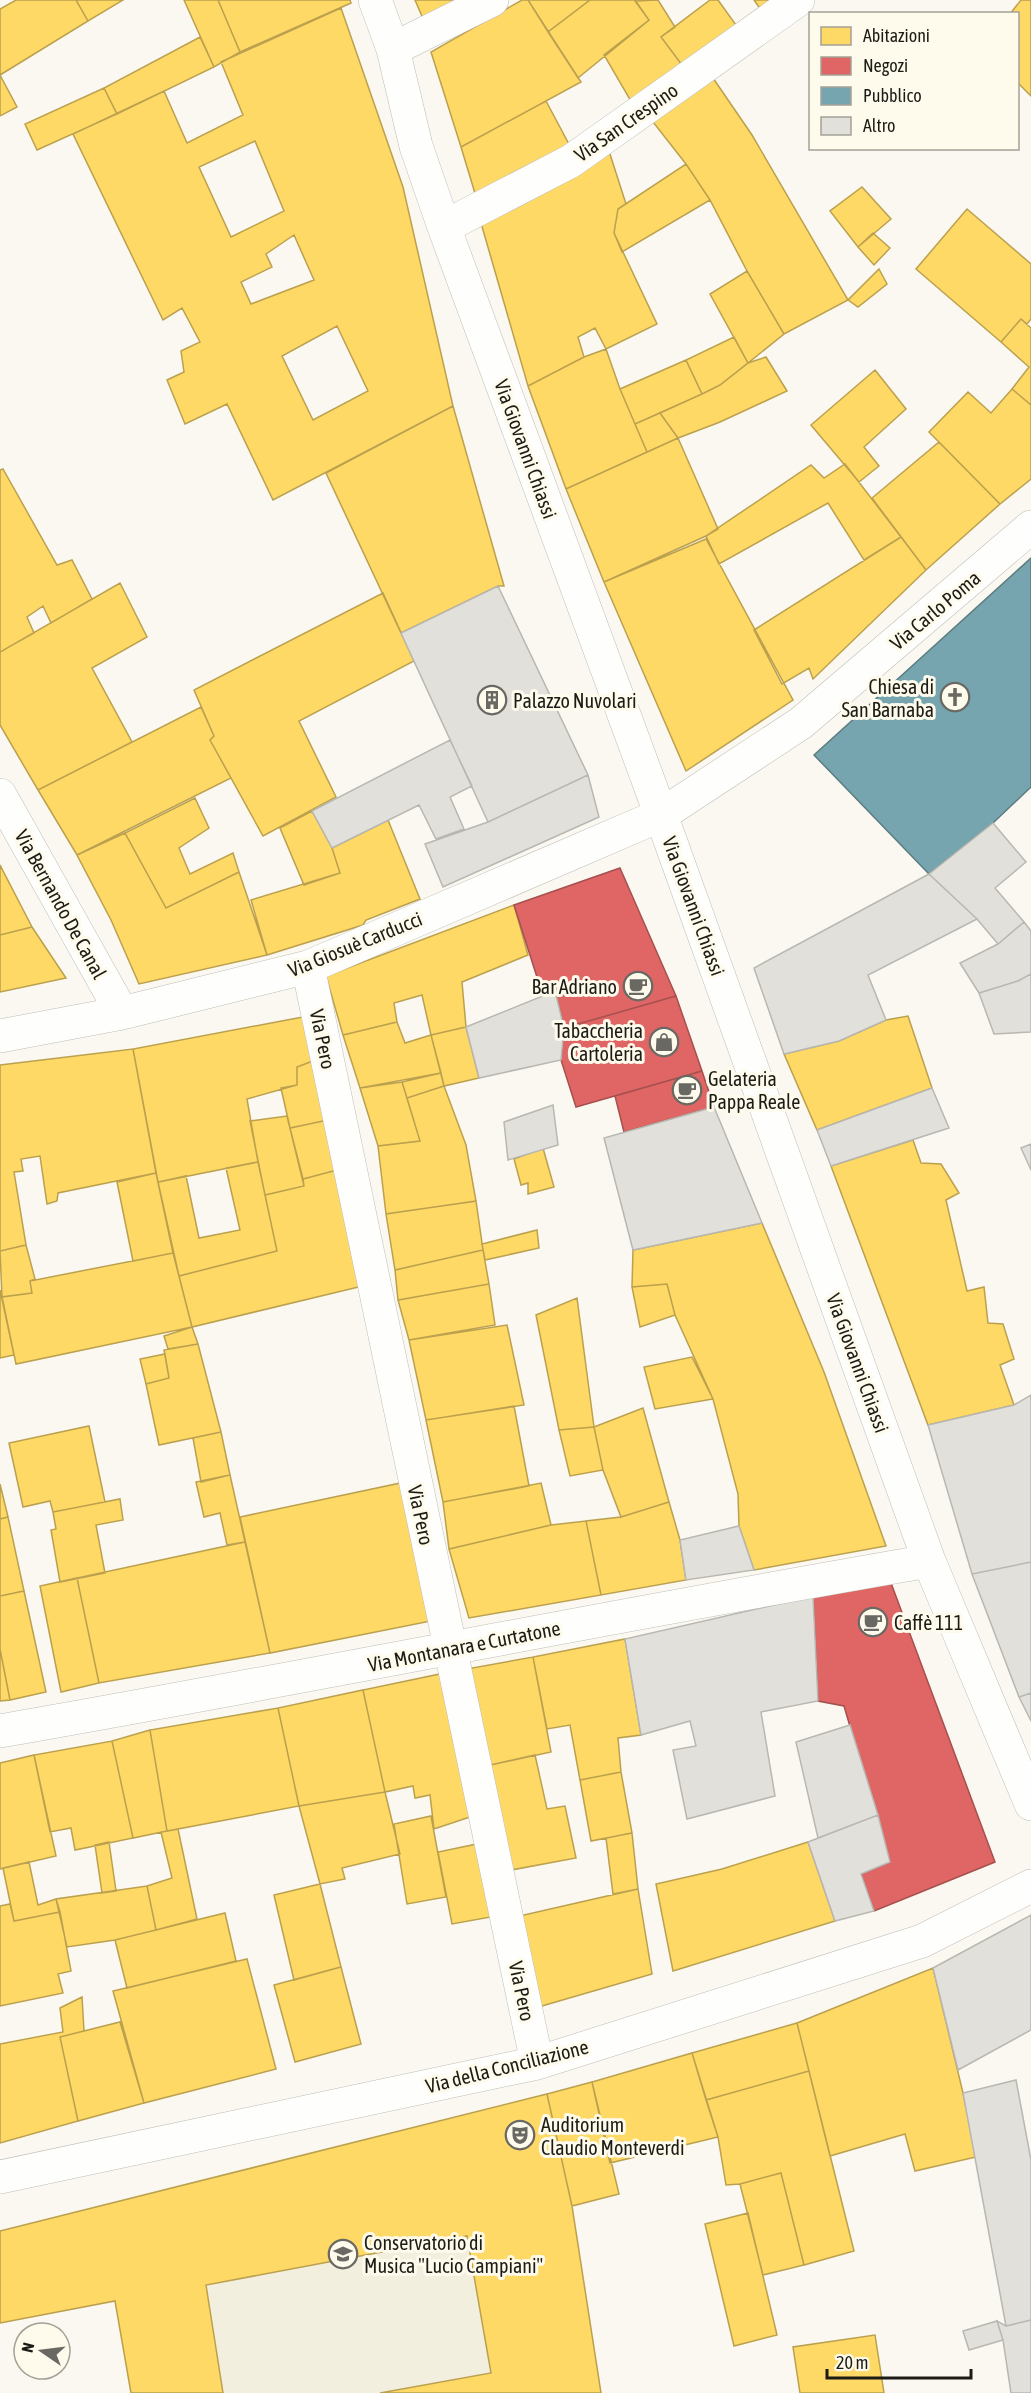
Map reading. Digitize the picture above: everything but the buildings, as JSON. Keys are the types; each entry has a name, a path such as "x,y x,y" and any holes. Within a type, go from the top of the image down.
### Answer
{"street":[{"name":"Via Giovanni Chiassi","path":"375,0 393,49 417,146 444,227 661,815 929,1561 1031,1804"},
{"path":"393,49 492,0"},
{"name":"Via San Crespino","path":"444,227 571,161 798,0"},
{"name":"Via Carlo Poma","path":"661,815 801,723 1031,526"},
{"name":"Via Bernando De Canal","path":"0,795 122,1013"},
{"name":"Via Giosuè Carducci","path":"0,1036 122,1013 308,967 661,815"},
{"name":"Via Pero","path":"308,967 537,2063"},
{"name":"Via Montanara e Curtatone","path":"0,1731 256,1686 449,1647 929,1561"},
{"name":"Via della Conciliazione","path":"0,2176 537,2063 922,1941 1031,1886"}],"shaded area":[{"name":"Conservatorio di Musica \"Lucio Campiani\"","path":"547,2094 600,2393 131,2393 99,2207"}],"place":[{"name":"Chiesa di San Barnaba","path":"955,697"},
{"name":"Palazzo Nuvolari","path":"492,700"},
{"name":"Bar Adriano","path":"638,986"},
{"name":"Tabaccheria Cartoleria","path":"664,1042"},
{"name":"Gelateria Pappa Reale","path":"687,1090"},
{"name":"Caffè 111","path":"873,1622"},
{"name":"Auditorium Claudio Monteverdi","path":"520,2135"},
{"name":"Conservatorio di Musica \"Lucio Campiani\"","path":"343,2254"}]}
